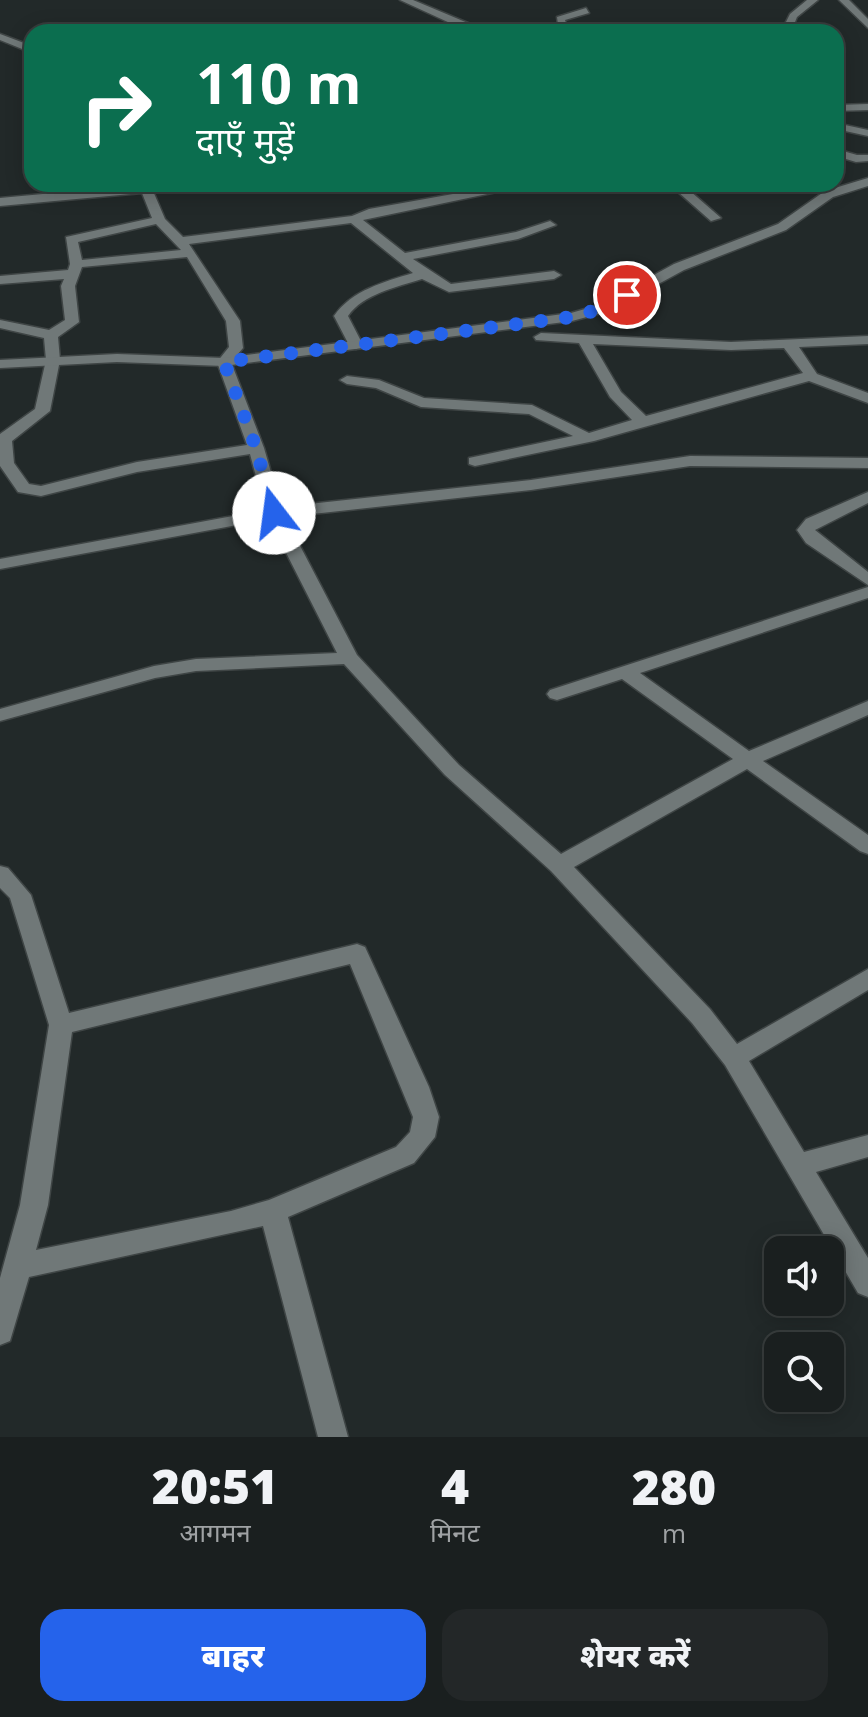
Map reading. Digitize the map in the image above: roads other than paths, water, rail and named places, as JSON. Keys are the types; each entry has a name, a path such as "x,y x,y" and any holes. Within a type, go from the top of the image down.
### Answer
{"street":[{"path":"405,0 462,24"},
{"path":"790,24 793,16 813,0"},
{"path":"844,0 868,25"},
{"path":"562,24 560,19 586,11"},
{"path":"0,37 24,47"},
{"path":"844,108 868,107"},
{"path":"853,129 868,126"},
{"path":"844,127 868,133"},
{"path":"844,155 856,159 868,158"},
{"path":"844,189 868,182"},
{"path":"0,202 90,192"},
{"path":"147,192 159,220 191,253 233,321 236,348 224,362"},
{"path":"181,241 354,219 462,192"},
{"path":"687,192 715,218"},
{"path":"0,364 53,360 224,362 572,317 604,308 679,267 782,227 836,192"},
{"path":"354,219 423,274 443,286 459,289 554,275"},
{"path":"0,324 51,335 72,322 68,286 74,269 73,238 159,220"},
{"path":"404,257 518,235 550,225"},
{"path":"0,280 191,253"},
{"path":"356,345 341,316 343,310 369,293 423,274"},
{"path":"51,335 53,360 41,413 4,439 6,463 24,488 41,491 137,467 256,448"},
{"path":"541,337 731,346 868,340"},
{"path":"584,340 615,394 643,422"},
{"path":"789,345 810,370 810,376"},
{"path":"224,362 256,448 274,513 349,658 452,770 559,865 701,1016 734,1058 868,1284"},
{"path":"475,461 588,438 728,396 810,376 868,398"},
{"path":"347,380 379,384 421,402 532,410 588,438"},
{"path":"0,564 274,513 531,485 690,461 866,466"},
{"path":"868,497 812,523 806,530 812,539 868,580"},
{"path":"557,694 868,592"},
{"path":"0,715 154,672 196,665 349,658"},
{"path":"625,672 868,846"},
{"path":"559,865 749,759 868,707"},
{"path":"0,874 20,895 61,1025 34,1205 0,1331"},
{"path":"17,1267 231,1223 273,1211 405,1155 422,1137 426,1117 416,1087 357,953 61,1025"},
{"path":"734,1058 868,978"},
{"path":"800,1165 868,1146"},
{"path":"273,1211 333,1437"}]}
